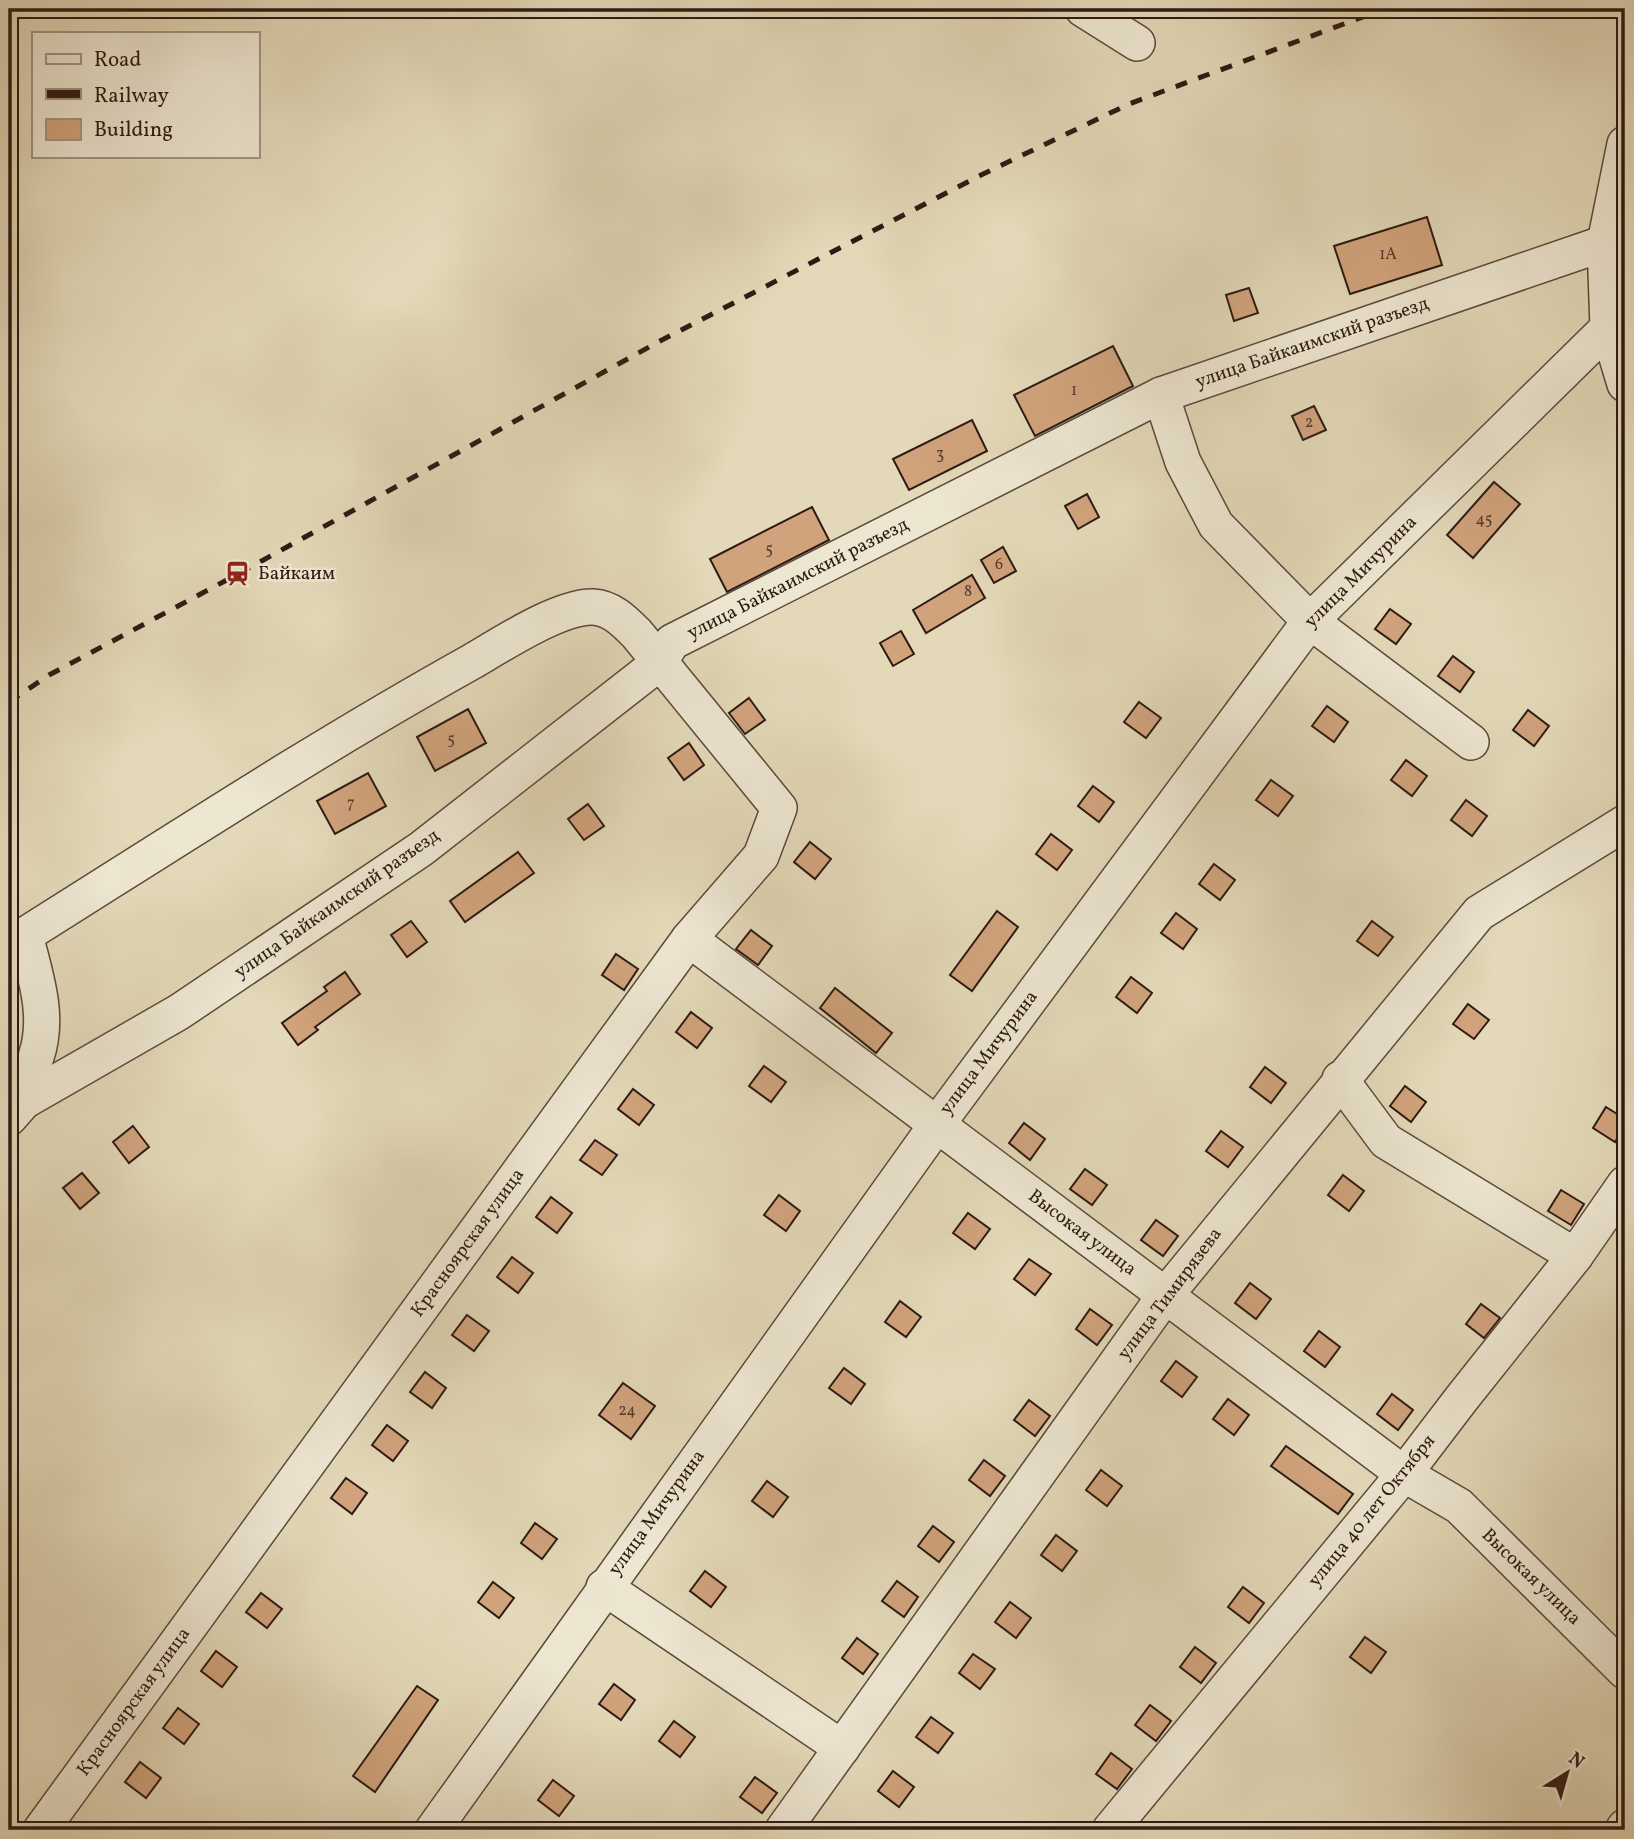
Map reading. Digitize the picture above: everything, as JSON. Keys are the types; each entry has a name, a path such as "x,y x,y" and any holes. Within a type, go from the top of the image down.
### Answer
{"street":[{"path":"1083,9 1137,43"},
{"path":"1625,144 1605,243 1608,328 1625,384"},
{"name":"улица Байкаимский разъезд","path":"10,1117 24,1101 179,1012 421,849 659,663 672,642 1161,395 1605,243"},
{"name":"улица Мичурина","path":"433,1830 938,1123 1310,621 1608,328"},
{"path":"1161,395 1183,462 1216,525 1310,621 1471,742"},
{"path":"10,1117 36,1056 42,1029 41,993 17,941 407,697 543,622 575,610 593,607 609,611 637,634 659,663"},
{"name":"Красноярская улица","path":"41,1830 689,939 761,856 779,808 659,663"},
{"name":"улица Тимирязева","path":"783,1830 1164,1297 1340,1079 1479,913 1625,823"},
{"name":"Высокая улица","path":"689,939 1404,1474 1459,1506 1625,1671"},
{"path":"1340,1079 1386,1141 1575,1256"},
{"name":"улица 40 лет Октября","path":"1110,1830 1404,1474 1575,1256 1625,1184"},
{"path":"604,1587 842,1748"}],"building":[{"path":"1427,217 1442,265 1350,294 1334,246"},
{"path":"1249,288 1258,313 1234,321 1226,295"},
{"path":"1113,346 1133,386 1035,436 1014,395"},
{"path":"1314,406 1326,430 1303,440 1292,416"},
{"path":"972,420 987,451 909,490 893,459"},
{"path":"1494,482 1520,504 1473,558 1447,535"},
{"path":"1087,494 1099,517 1078,529 1065,506"},
{"path":"812,507 829,540 727,592 710,559"},
{"path":"1003,547 1016,571 994,583 981,560"},
{"path":"972,575 985,598 926,633 913,610"},
{"path":"1390,609 1411,624 1396,644 1375,629"},
{"path":"901,631 914,654 893,666 880,643"},
{"path":"1453,656 1474,672 1460,692 1438,676"},
{"path":"749,698 765,720 745,734 729,713"},
{"path":"1139,702 1161,718 1146,738 1124,722"},
{"path":"1327,706 1348,722 1334,742 1312,726"},
{"path":"468,709 486,743 435,771 417,737"},
{"path":"1528,710 1549,726 1534,746 1513,730"},
{"path":"689,743 704,765 684,780 668,758"},
{"path":"1406,760 1427,776 1412,796 1391,780"},
{"path":"368,773 386,806 335,834 317,801"},
{"path":"1271,780 1293,796 1278,816 1256,800"},
{"path":"1093,786 1114,802 1099,822 1078,806"},
{"path":"1466,800 1487,816 1472,836 1451,820"},
{"path":"588,804 604,826 584,840 568,819"},
{"path":"1051,834 1072,850 1057,870 1036,854"},
{"path":"810,842 831,859 815,879 794,862"},
{"path":"518,852 534,873 465,922 450,901"},
{"path":"1214,864 1235,880 1220,900 1199,884"},
{"path":"997,911 1018,927 972,991 950,975"},
{"path":"1176,913 1197,929 1183,949 1161,933"},
{"path":"411,921 427,942 407,957 391,935"},
{"path":"1372,921 1393,937 1378,956 1357,941"},
{"path":"751,930 772,946 758,965 736,949"},
{"path":"616,954 638,969 624,990 602,975"},
{"path":"345,972 360,994 315,1027 318,1030 298,1045 282,1023 327,991 324,987"},
{"path":"1131,977 1152,993 1137,1013 1116,997"},
{"path":"835,988 892,1033 876,1053 820,1008"},
{"path":"1468,1004 1489,1020 1474,1039 1453,1024"},
{"path":"691,1012 712,1028 697,1048 676,1032"},
{"path":"764,1066 786,1082 771,1102 749,1086"},
{"path":"1265,1067 1286,1083 1271,1103 1250,1087"},
{"path":"1405,1086 1426,1102 1411,1122 1390,1106"},
{"path":"633,1089 654,1105 639,1125 618,1109"},
{"path":"1606,1107 1625,1119 1625,1126 1615,1142 1593,1128"},
{"path":"1024,1123 1045,1139 1030,1160 1009,1143"},
{"path":"133,1126 149,1147 129,1163 113,1142"},
{"path":"1221,1131 1243,1147 1228,1167 1206,1151"},
{"path":"595,1140 617,1155 602,1175 580,1160"},
{"path":"1085,1169 1107,1185 1092,1205 1070,1189"},
{"path":"82,1173 99,1193 80,1209 63,1188"},
{"path":"1343,1175 1364,1191 1349,1211 1328,1195"},
{"path":"1561,1190 1584,1204 1571,1225 1548,1211"},
{"path":"779,1195 800,1211 786,1231 764,1215"},
{"path":"551,1197 572,1213 557,1233 536,1217"},
{"path":"968,1213 990,1229 975,1249 953,1233"},
{"path":"1156,1220 1178,1236 1163,1256 1141,1240"},
{"path":"512,1257 533,1273 518,1293 497,1277"},
{"path":"1029,1259 1051,1274 1035,1295 1014,1279"},
{"path":"1250,1283 1271,1299 1256,1319 1235,1303"},
{"path":"900,1301 921,1317 906,1337 885,1322"},
{"path":"1481,1304 1500,1318 1484,1338 1466,1324"},
{"path":"1090,1309 1112,1325 1097,1345 1076,1329"},
{"path":"467,1315 489,1331 474,1351 452,1335"},
{"path":"1319,1331 1340,1347 1325,1367 1304,1351"},
{"path":"1176,1361 1197,1377 1182,1397 1161,1381"},
{"path":"844,1368 865,1384 851,1404 829,1388"},
{"path":"425,1372 446,1388 432,1408 410,1392"},
{"path":"623,1383 655,1406 631,1439 599,1415"},
{"path":"1392,1394 1413,1410 1398,1430 1377,1414"},
{"path":"1228,1399 1249,1415 1234,1435 1213,1419"},
{"path":"1029,1400 1050,1416 1035,1436 1014,1420"},
{"path":"387,1425 408,1441 393,1461 372,1445"},
{"path":"1286,1446 1353,1494 1338,1514 1271,1466"},
{"path":"984,1460 1005,1476 990,1496 969,1480"},
{"path":"1101,1470 1122,1486 1107,1506 1086,1490"},
{"path":"346,1478 367,1493 352,1514 331,1498"},
{"path":"767,1481 788,1497 773,1517 752,1501"},
{"path":"535,1523 557,1539 542,1559 521,1543"},
{"path":"933,1526 954,1542 939,1562 918,1546"},
{"path":"1056,1535 1077,1551 1062,1571 1041,1555"},
{"path":"705,1571 726,1587 711,1607 690,1591"},
{"path":"897,1581 918,1597 904,1617 882,1601"},
{"path":"493,1582 514,1598 499,1618 478,1602"},
{"path":"1243,1587 1264,1603 1249,1623 1228,1607"},
{"path":"261,1593 282,1609 267,1628 246,1612"},
{"path":"1010,1602 1031,1618 1016,1638 995,1622"},
{"path":"1365,1637 1386,1652 1371,1673 1350,1657"},
{"path":"857,1638 878,1654 863,1674 842,1658"},
{"path":"1195,1647 1216,1663 1201,1683 1180,1667"},
{"path":"216,1651 237,1667 222,1687 201,1671"},
{"path":"973,1654 995,1669 980,1689 959,1673"},
{"path":"614,1684 635,1700 621,1720 599,1704"},
{"path":"417,1686 438,1700 375,1792 353,1776"},
{"path":"1150,1705 1171,1721 1156,1741 1135,1725"},
{"path":"178,1708 199,1724 184,1744 163,1728"},
{"path":"931,1717 953,1733 938,1753 916,1737"},
{"path":"674,1721 695,1737 680,1757 659,1741"},
{"path":"1111,1753 1132,1769 1117,1789 1096,1774"},
{"path":"140,1762 161,1778 146,1798 125,1782"},
{"path":"893,1771 914,1787 899,1807 878,1791"},
{"path":"755,1777 777,1793 762,1813 740,1797"},
{"path":"553,1780 574,1796 559,1816 538,1800"}],"railway":[{"path":"9,702 49,675 660,341 981,175 1129,104 1384,9"}],"place":[{"name":"Байкаим","path":"238,574"}]}
